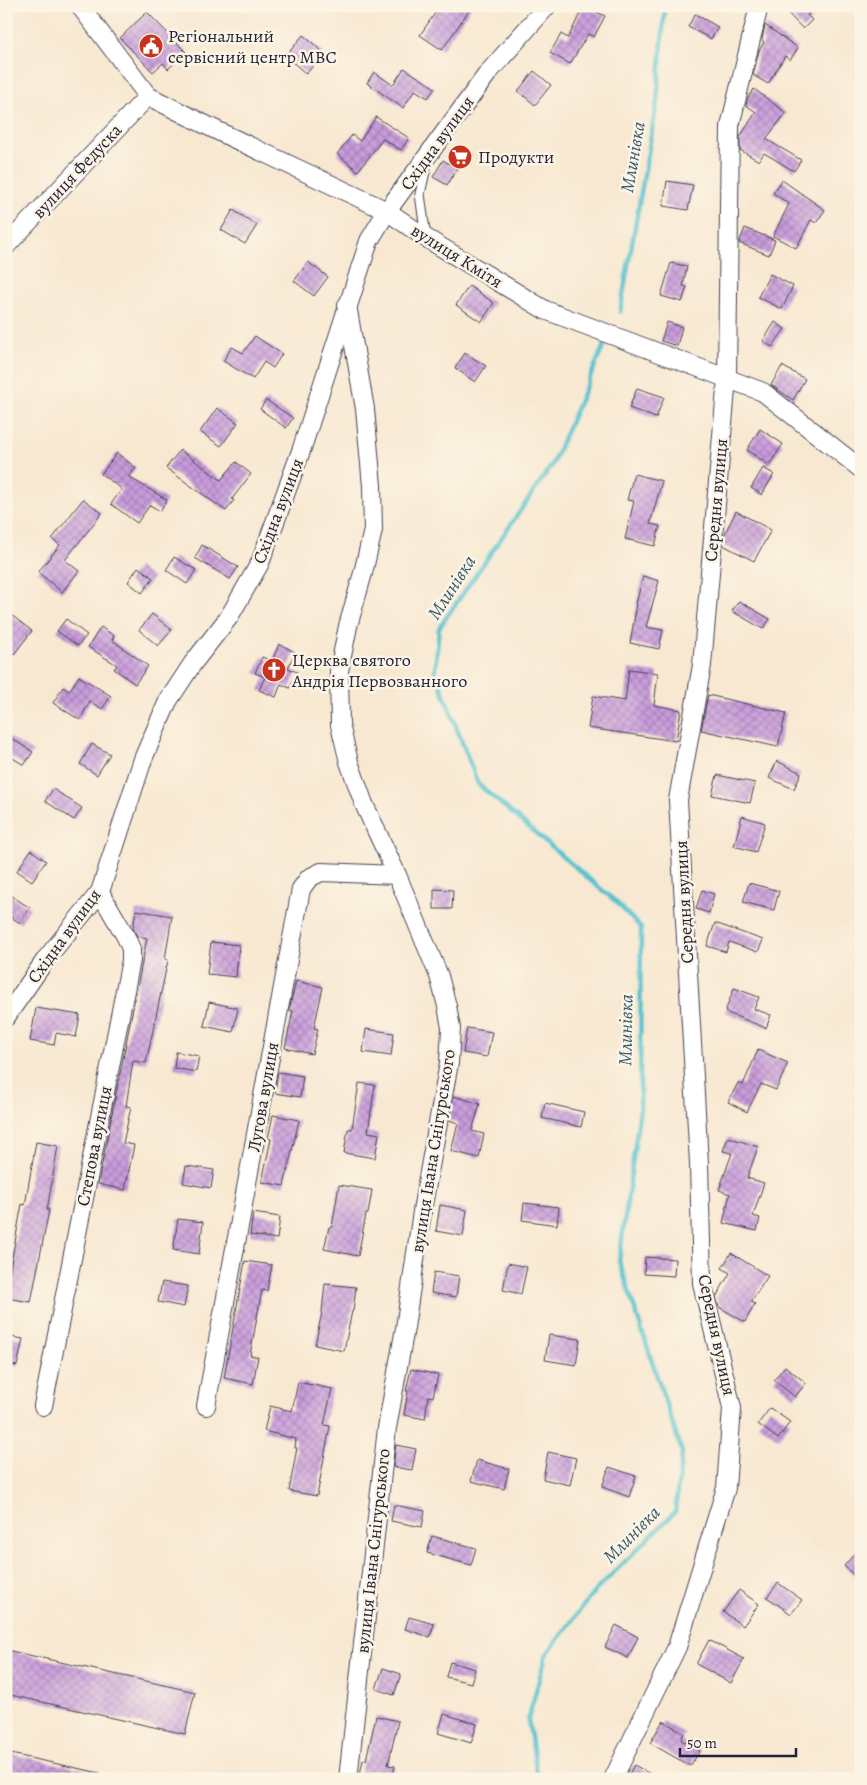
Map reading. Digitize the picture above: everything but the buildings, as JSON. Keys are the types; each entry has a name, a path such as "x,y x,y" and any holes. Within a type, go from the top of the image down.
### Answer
{"street":[{"name":"вулиця Кмітя","path":"80,6 148,96 387,211 426,238 545,310 763,392 861,469"},
{"name":"Східна вулиця","path":"6,1017 46,959 100,892 143,759 168,701 193,663 229,616 260,563 302,451 369,241 387,211 430,155 488,73 547,6"},
{"name":"Середня вулиця","path":"613,1779 677,1647 726,1488 732,1408 702,1283 698,1153 678,800 702,665 727,378 730,126 758,6"},
{"name":"вулиця Федуска","path":"6,246 148,96"},
{"name":"вулиця Івана Снігурського","path":"348,305 365,408 372,486 373,530 348,626 339,670 340,726 348,762 364,804 397,875 439,976 451,1028 449,1063 423,1205 405,1328 387,1428 348,1779"},
{"name":"Лугова вулиця","path":"206,1406 301,889 309,878 321,872 397,875"},
{"name":"Степова вулиця","path":"43,1406 131,960 131,948 126,937 100,892"}],"lane":[{"path":"426,238 420,194 423,176 430,155"}],"waterway":[{"name":"Млинівка","path":"620,312 657,102 665,6"},
{"name":"Млинівка","path":"538,1779 528,1719 546,1655 594,1592 675,1512 682,1452 619,1261 640,1108 641,928 615,901 478,784 435,671 439,628 552,465 604,345"}],"place":[{"name":"Регіональний сервісний центр МВС","path":"151,46"},
{"name":"Продукти","path":"460,157"},
{"name":"Церква святого Андрія Первозванного","path":"274,670"}]}
